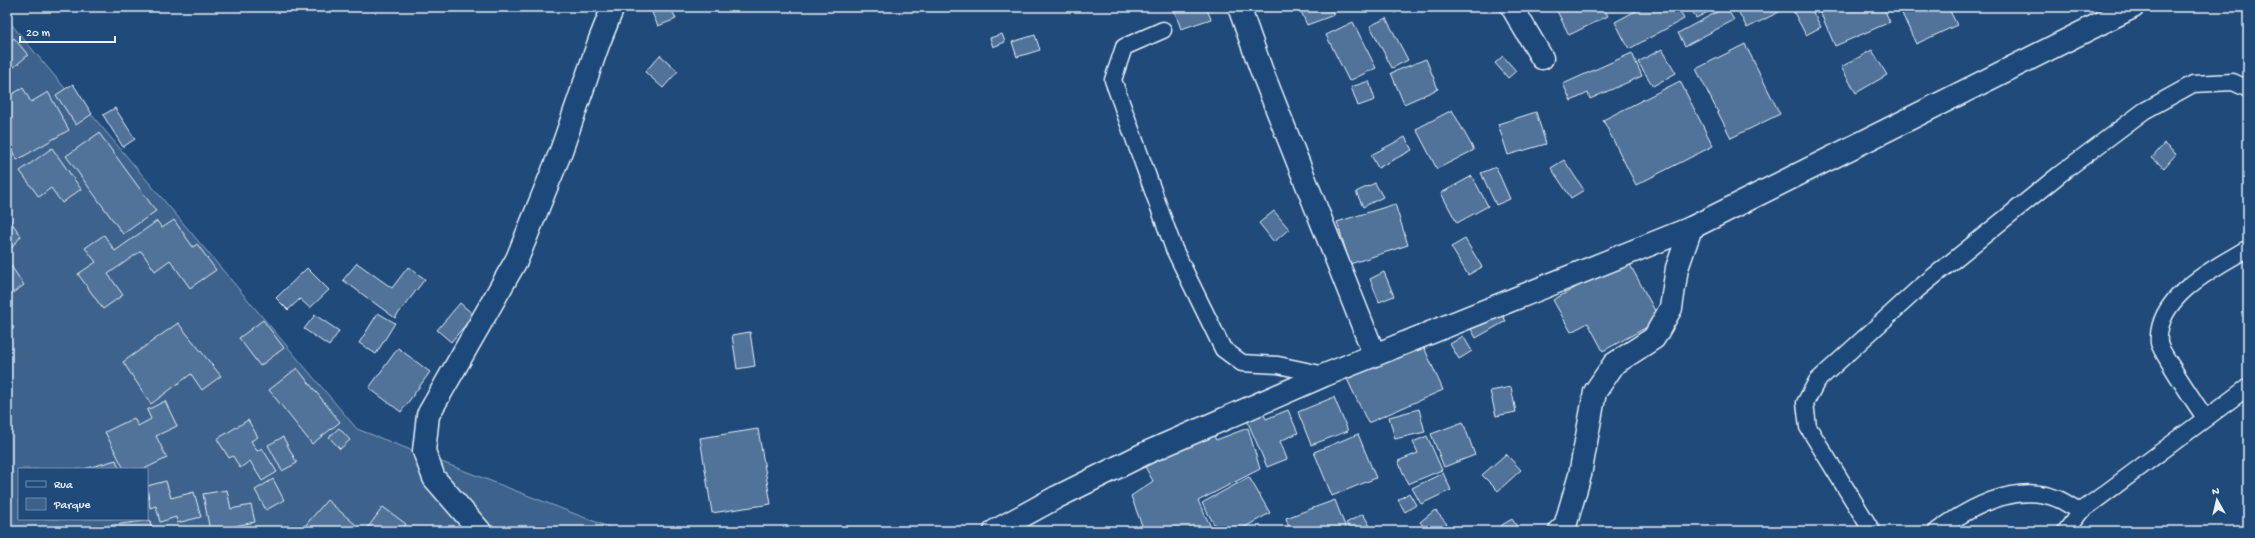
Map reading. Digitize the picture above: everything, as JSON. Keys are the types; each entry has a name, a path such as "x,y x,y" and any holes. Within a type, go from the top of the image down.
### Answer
{"street":[{"path":"480,531 434,478 424,451 428,415 516,259 561,152 599,42 613,7"},
{"path":"1239,7 1261,69 1374,354"},
{"path":"1512,7 1542,58"},
{"path":"995,531 1057,497 1146,454 1325,375 1374,354 1691,228 2133,7"},
{"path":"1560,531 1565,526 1580,475 1595,392 1614,364 1654,338 1671,308 1677,268 1691,228"}],"lane":[{"path":"1162,30 1124,47 1113,80 1174,249 1223,349 1242,363 1278,365 1325,375"},
{"path":"1872,531 1808,427 1805,403 1817,381 1918,289 2060,174 2144,110 2193,84 2233,82 2248,89"},
{"path":"2205,418 2159,344 2163,314 2199,276 2245,250"},
{"path":"2066,531 2080,512 2248,387"},
{"path":"1937,531 1989,501 2026,493 2058,499 2080,512"}],"green space":[{"path":"7,19 68,92 90,113 357,429 619,531 7,531"}],"building":[{"path":"667,7 671,7 676,19 658,26 652,13"},
{"path":"1173,7 1206,7 1211,19 1181,29"},
{"path":"1305,7 1330,7 1334,15 1307,25 1300,9"},
{"path":"1391,7 1404,7 1395,13"},
{"path":"1555,7 1603,7 1608,16 1569,35"},
{"path":"1643,7 1678,7 1684,19 1629,49 1615,22"},
{"path":"1690,7 1718,7 1696,18"},
{"path":"1726,7 1734,20 1685,46 1678,33"},
{"path":"1736,7 1789,7 1747,28"},
{"path":"1791,7 1810,7 1821,27 1806,35"},
{"path":"1818,7 1883,7 1890,22 1835,46"},
{"path":"1899,7 1948,7 1957,25 1916,44"},
{"path":"1386,18 1408,60 1392,68 1370,26"},
{"path":"1353,22 1376,68 1349,81 1326,35"},
{"path":"1002,34 1005,42 993,47 990,38"},
{"path":"1035,35 1040,50 1017,57 1012,42"},
{"path":"14,38 28,55 13,68 7,61 7,44"},
{"path":"1745,44 1780,114 1731,138 1696,69"},
{"path":"1662,49 1676,73 1653,86 1638,62"},
{"path":"1872,50 1887,75 1856,93 1841,67"},
{"path":"1632,53 1642,76 1590,99 1588,93 1571,101 1563,84"},
{"path":"660,55 678,71 663,88 645,72"},
{"path":"1503,56 1516,71 1508,78 1495,63"},
{"path":"1426,59 1438,89 1404,104 1391,73"},
{"path":"7,71 13,81 7,85"},
{"path":"1369,81 1375,100 1358,106 1351,87"},
{"path":"1680,81 1713,146 1636,185 1603,120"},
{"path":"73,84 92,114 76,125 56,95"},
{"path":"23,88 31,102 48,92 69,130 17,160 7,142 7,97"},
{"path":"115,108 135,139 123,147 103,115"},
{"path":"1452,110 1474,150 1437,169 1416,129"},
{"path":"1536,112 1546,144 1508,155 1498,124"},
{"path":"99,133 156,211 123,234 66,156"},
{"path":"1405,137 1412,150 1378,168 1371,155"},
{"path":"2164,144 2176,154 2164,168 2152,158"},
{"path":"52,148 81,189 62,203 51,188 39,197 20,171"},
{"path":"1564,160 1584,190 1571,198 1551,168"},
{"path":"1496,167 1510,199 1496,205 1481,173"},
{"path":"1472,176 1488,206 1457,223 1441,193"},
{"path":"1375,183 1383,197 1363,207 1356,192"},
{"path":"1395,204 1408,245 1350,264 1337,222"},
{"path":"1274,211 1289,229 1274,242 1259,223"},
{"path":"7,216 21,236 10,250 7,245"},
{"path":"174,220 193,247 197,244 216,270 190,288 170,260 155,271 141,251 108,274 123,295 103,309 78,274 96,262 85,248 104,235 115,251 157,221 162,228"},
{"path":"1465,239 1482,267 1468,275 1451,247"},
{"path":"1627,259 1660,320 1603,351 1588,323 1571,332 1553,300"},
{"path":"9,263 24,285 7,297 7,265"},
{"path":"357,263 392,288 408,267 425,279 395,318 343,280"},
{"path":"307,268 329,290 310,308 300,299 288,310 276,298"},
{"path":"1384,272 1394,296 1379,302 1370,279"},
{"path":"460,303 474,315 451,342 437,330"},
{"path":"1497,306 1506,321 1476,338 1467,322"},
{"path":"378,313 395,323 376,354 359,343"},
{"path":"315,315 339,331 329,346 304,329"},
{"path":"7,318 14,328 7,333"},
{"path":"263,320 284,348 260,366 239,338"},
{"path":"178,323 221,376 202,390 191,374 151,404 123,362"},
{"path":"750,332 755,366 737,369 732,335"},
{"path":"1463,336 1472,351 1459,359 1450,344"},
{"path":"1423,345 1443,390 1368,423 1347,379"},
{"path":"398,348 430,372 401,412 369,388"},
{"path":"297,368 340,422 312,444 269,390"},
{"path":"1511,387 1516,412 1496,416 1490,391"},
{"path":"1334,397 1348,431 1311,445 1298,412"},
{"path":"165,401 177,426 156,436 167,458 146,468 123,468 105,432 134,418 138,426 151,419 147,410"},
{"path":"1419,409 1425,432 1395,439 1389,417"},
{"path":"1288,410 1298,433 1280,441 1287,459 1267,467 1246,418 1262,411 1266,419"},
{"path":"248,420 258,437 251,441 257,451 262,448 277,472 262,481 250,461 240,468 233,456 229,458 217,439"},
{"path":"1463,422 1475,455 1444,467 1431,434"},
{"path":"339,428 350,440 340,449 329,437"},
{"path":"1248,428 1260,469 1198,501 1213,531 1144,531 1131,496 1153,481 1143,463 1211,430 1216,440"},
{"path":"758,429 771,504 712,513 700,438"},
{"path":"1358,434 1376,478 1332,496 1314,452"},
{"path":"1427,436 1442,470 1408,484 1398,461 1418,453 1413,442"},
{"path":"283,437 297,463 282,471 268,445"},
{"path":"1506,454 1521,470 1498,491 1482,475"},
{"path":"116,460 119,468 88,468"},
{"path":"1443,473 1451,490 1421,504 1412,488"},
{"path":"1249,477 1270,513 1243,528 1244,531 1218,531 1202,503"},
{"path":"273,479 284,500 266,510 255,490"},
{"path":"166,481 171,498 194,492 201,517 177,523 176,517 160,522 156,506 150,508 148,486"},
{"path":"227,490 231,509 251,505 255,522 210,531 203,494"},
{"path":"1409,493 1416,505 1405,512 1398,500"},
{"path":"327,500 356,525 351,531 308,531 304,527"},
{"path":"1335,500 1347,531 1290,531 1286,518"},
{"path":"383,507 406,524 401,531 366,530"},
{"path":"1435,510 1447,524 1439,531 1427,531 1420,522"},
{"path":"1363,514 1373,531 1351,531 1346,523"},
{"path":"2248,517 2248,527 2244,521"},
{"path":"1512,519 1520,531 1492,531"},
{"path":"150,520 152,531 107,531 107,526"}]}
